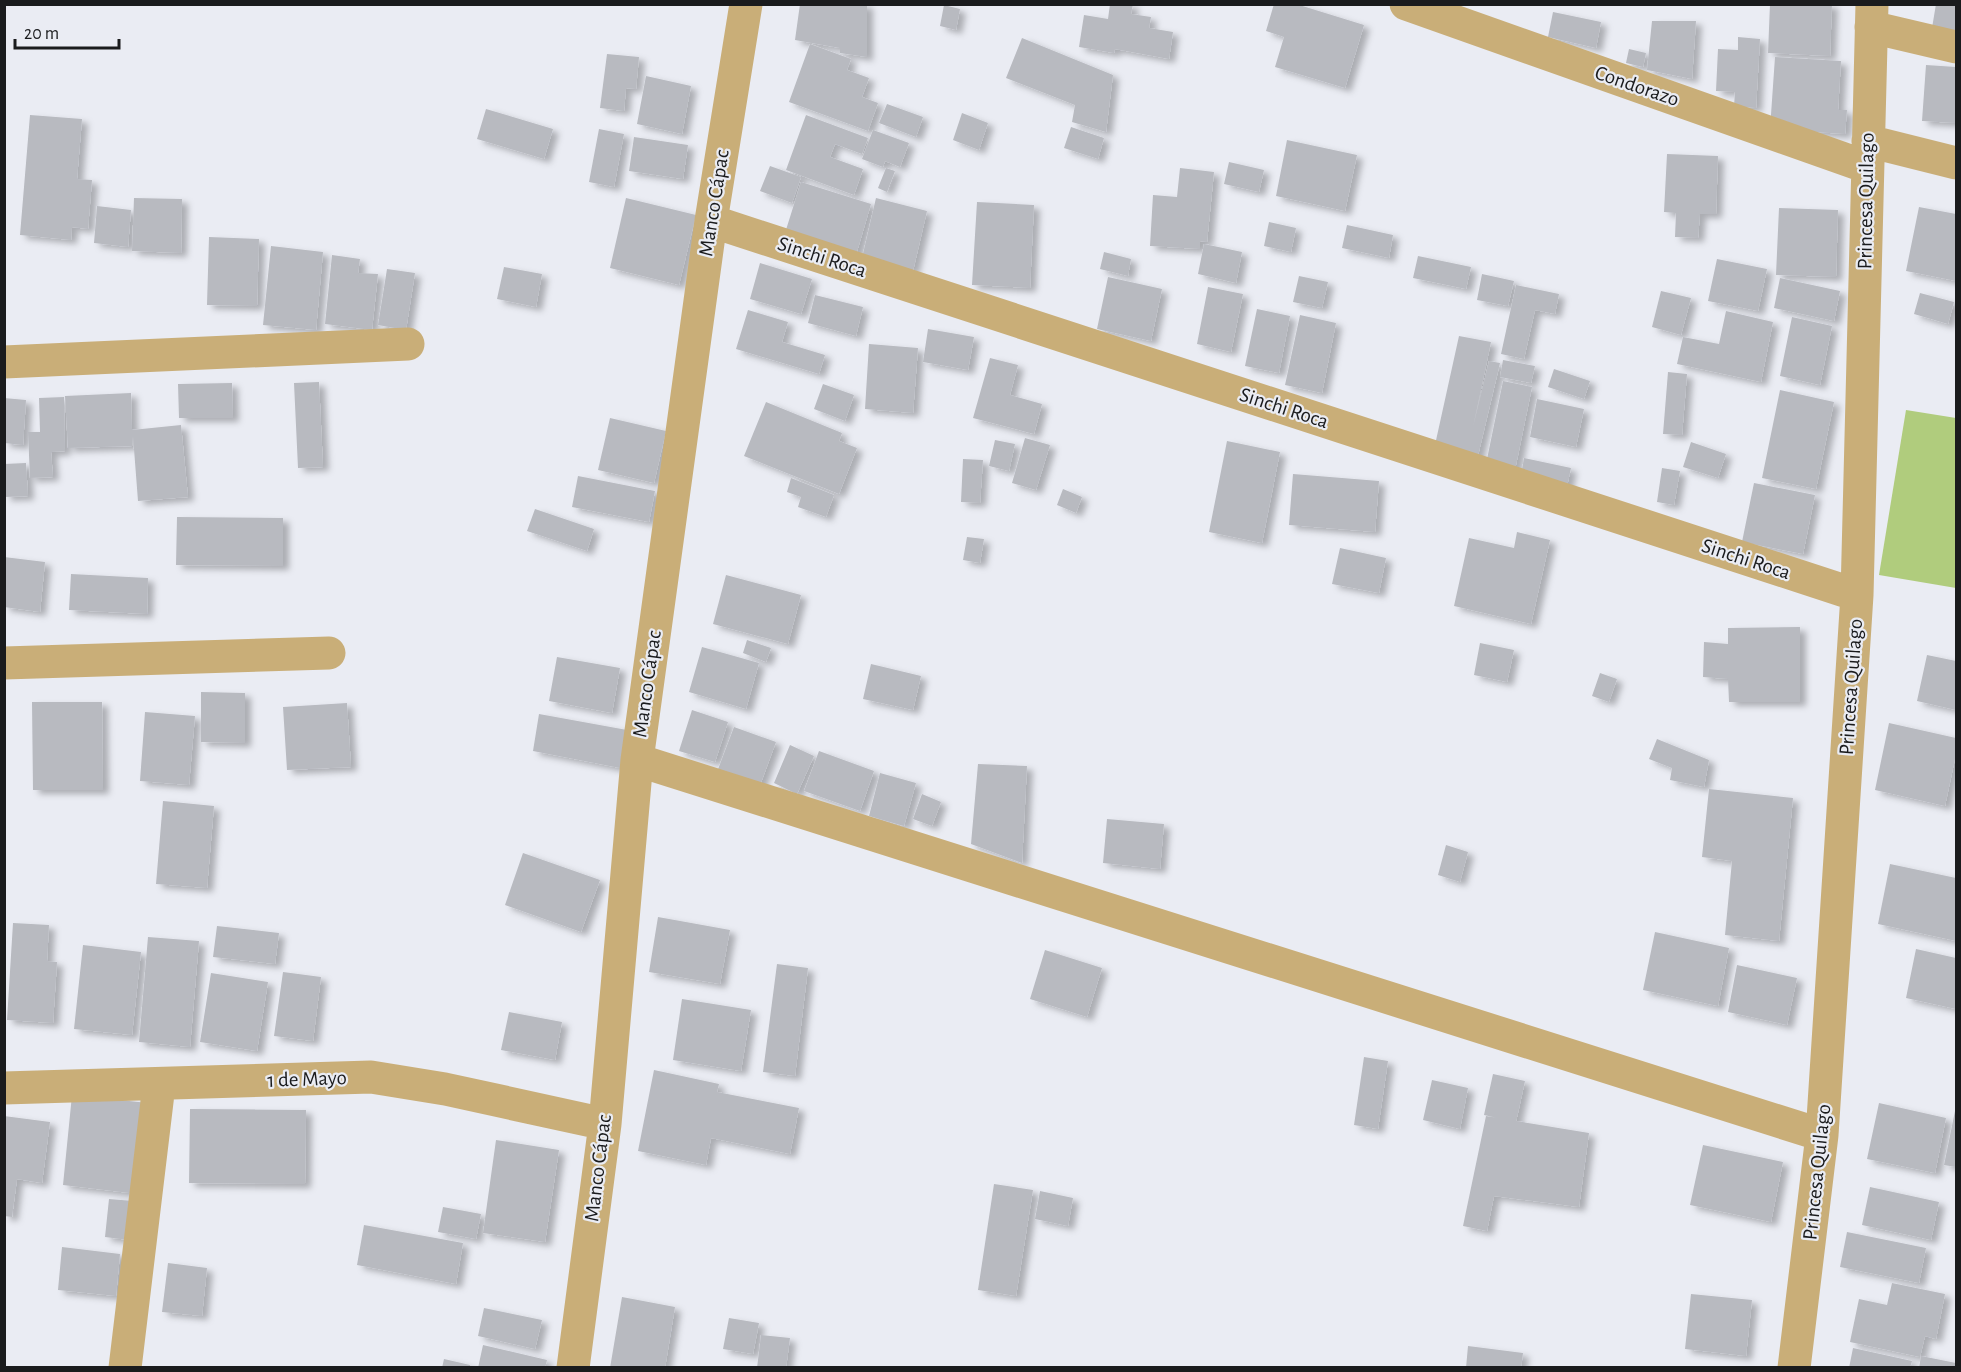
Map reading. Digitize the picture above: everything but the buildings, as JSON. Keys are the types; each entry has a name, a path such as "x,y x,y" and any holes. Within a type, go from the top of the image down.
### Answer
{"street":[{"name":"Manco Cápac","path":"573,1368 605,1124 637,760 711,221 746,4"},
{"name":"Condorazo","path":"1406,4 1868,154 1956,163"},
{"name":"Princesa Quilago","path":"1794,1368 1822,1135 1857,595 1871,16"},
{"path":"1871,16 1956,47"},
{"name":"Sinchi Roca","path":"711,221 1857,595"},
{"path":"4,362 408,344"},
{"path":"4,663 329,652"},
{"path":"637,760 1822,1135"},
{"name":"1 de Mayo","path":"4,1088 371,1077 445,1089 605,1124"},
{"path":"124,1368 159,1085"}],"green space":[{"path":"1906,410 1956,418 1956,588 1879,575"}]}
